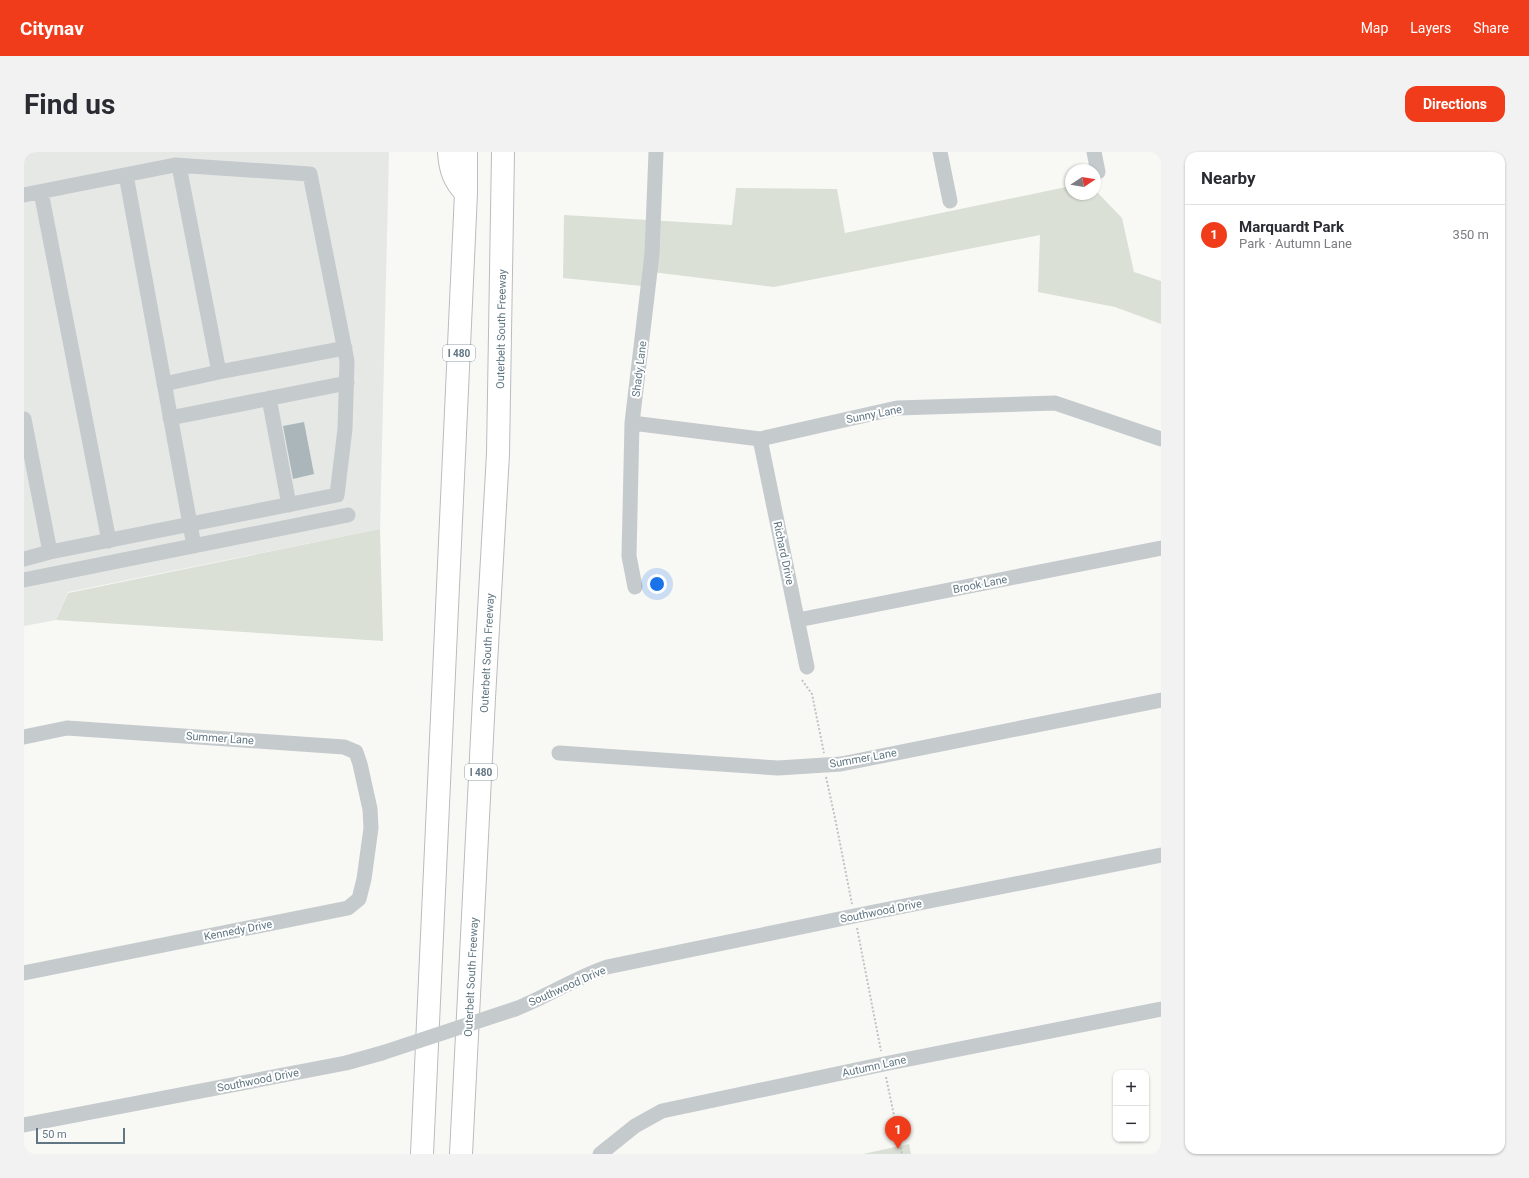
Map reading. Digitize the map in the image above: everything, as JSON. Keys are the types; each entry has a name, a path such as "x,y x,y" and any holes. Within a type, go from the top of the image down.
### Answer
{"highway":[{"path":"449,152 452,173 458,185 466,193"},
{"name":"I 480","path":"422,1154 466,193 466,152"},
{"name":"Outerbelt South Freeway","path":"461,1154 498,454 504,152"},
{"path":"504,173 512,152"}],"street":[{"name":"Shady Lane","path":"635,587 629,556 632,423 652,254 656,152"},
{"path":"940,152 950,201"},
{"path":"1094,152 1096,164"},
{"path":"24,195 175,165 310,174 347,361 345,429 337,495 50,552 24,559"},
{"path":"180,166 219,372"},
{"path":"126,174 194,546"},
{"path":"41,192 109,541"},
{"path":"164,384 345,348"},
{"path":"170,418 347,383"},
{"path":"269,398 289,505"},
{"name":"Sunny Lane","path":"632,423 760,440 897,408 1056,402 1161,439"},
{"path":"24,419 50,552"},
{"name":"Richard Drive","path":"760,440 798,620 802,671"},
{"path":"24,580 348,515"},
{"name":"Brook Lane","path":"798,620 1161,548"},
{"name":"Summer Lane","path":"560,753 778,768 841,764 1161,700"},
{"name":"Summer Lane","path":"24,737 67,728 344,747 356,752 370,809"},
{"name":"Kennedy Drive","path":"24,973 348,908 359,899 364,878 371,828 370,809"},
{"name":"Southwood Drive","path":"24,1125 346,1063 382,1053 515,1009 536,1001 590,973 607,967 1161,855"},
{"name":"Autumn Lane","path":"600,1154 635,1126 662,1111 884,1064 1161,1009"}],"path":[{"path":"802,671 812,694 824,747 824,755"},
{"path":"826,777 852,907"},
{"path":"857,929 882,1055"},
{"path":"886,1077 902,1154"}],"shaded area":[{"path":"24,152 389,152 380,529 68,592 56,620 24,626"},
{"path":"1065,187 1065,200 1101,200 1101,196 1122,218 1134,272 1161,281 1161,324 1115,307 1038,292 1040,235 774,287 644,271 642,286 563,278 564,215 732,225 736,188 837,189 845,233"},
{"path":"380,529 383,641 56,620 68,593"},
{"path":"909,1144 911,1154 863,1154"}],"building":[{"path":"304,422 314,474 293,479 283,426"}],"place":[{"name":"Marquardt Park","path":"898,1149"}]}
